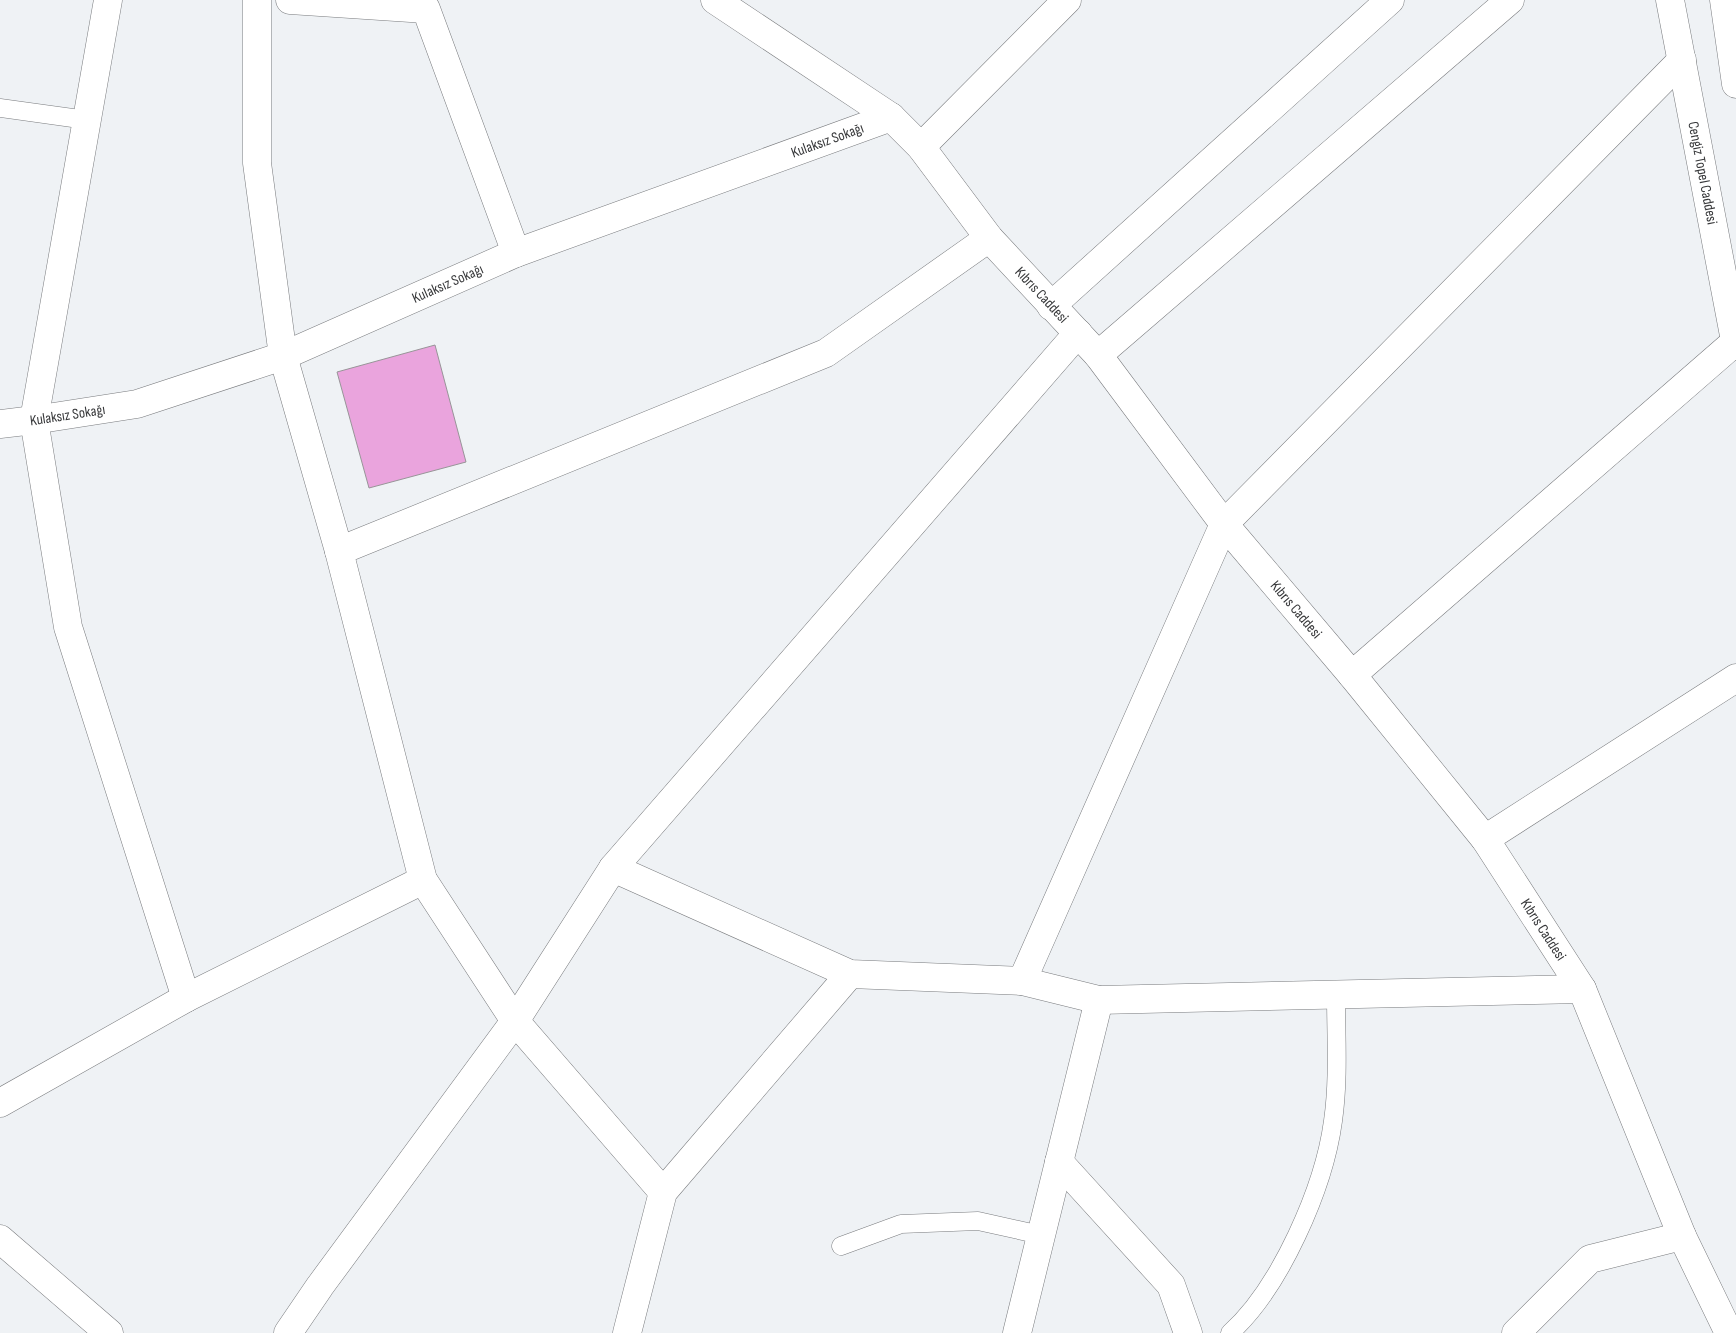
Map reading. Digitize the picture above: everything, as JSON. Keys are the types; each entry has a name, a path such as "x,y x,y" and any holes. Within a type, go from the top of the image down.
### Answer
{"street":[{"path":"108,0 34,420 68,627 186,998"},
{"path":"257,0 257,163 283,356 339,551 423,880 515,1021 662,1192"},
{"path":"290,0 426,8 516,253"},
{"name":"Kıbrıs Caddesi","path":"715,0 891,116 921,147 989,238 1098,355 1224,524 1352,675 1485,839 1582,989 1682,1236 1729,1333"},
{"path":"921,147 1067,0"},
{"path":"1051,306 1390,0"},
{"path":"1098,355 1510,0"},
{"name":"Cengiz Topel Caddesi","path":"1670,0 1736,344"},
{"path":"1724,0 1736,84"},
{"path":"1022,981 1224,524 1682,60"},
{"name":"Kulaksız Sokağı","path":"0,424 137,404 283,356 516,253 891,116"},
{"path":"339,551 826,353 989,238"},
{"path":"288,1333 320,1286 515,1021 613,868 1078,333"},
{"path":"1352,675 1736,344"},
{"path":"1485,839 1736,678"},
{"path":"613,868 850,974 1022,981 1099,1000 1582,989"},
{"path":"0,1103 186,998 423,880"},
{"path":"627,1333 662,1192 850,974"},
{"path":"1017,1333 1099,1000"},
{"path":"1058,1162 1171,1285 1188,1333"},
{"path":"1516,1333 1590,1260 1682,1236"},
{"path":"0,1239 109,1333"}],"lane":[{"path":"0,108 87,120"},
{"path":"1230,1333 1245,1320 1282,1263 1303,1222 1319,1179 1327,1153 1336,1089 1336,995"},
{"path":"841,1246 901,1224 978,1222 1041,1234"}],"building":[{"path":"435,345 466,462 369,488 337,372"}]}
